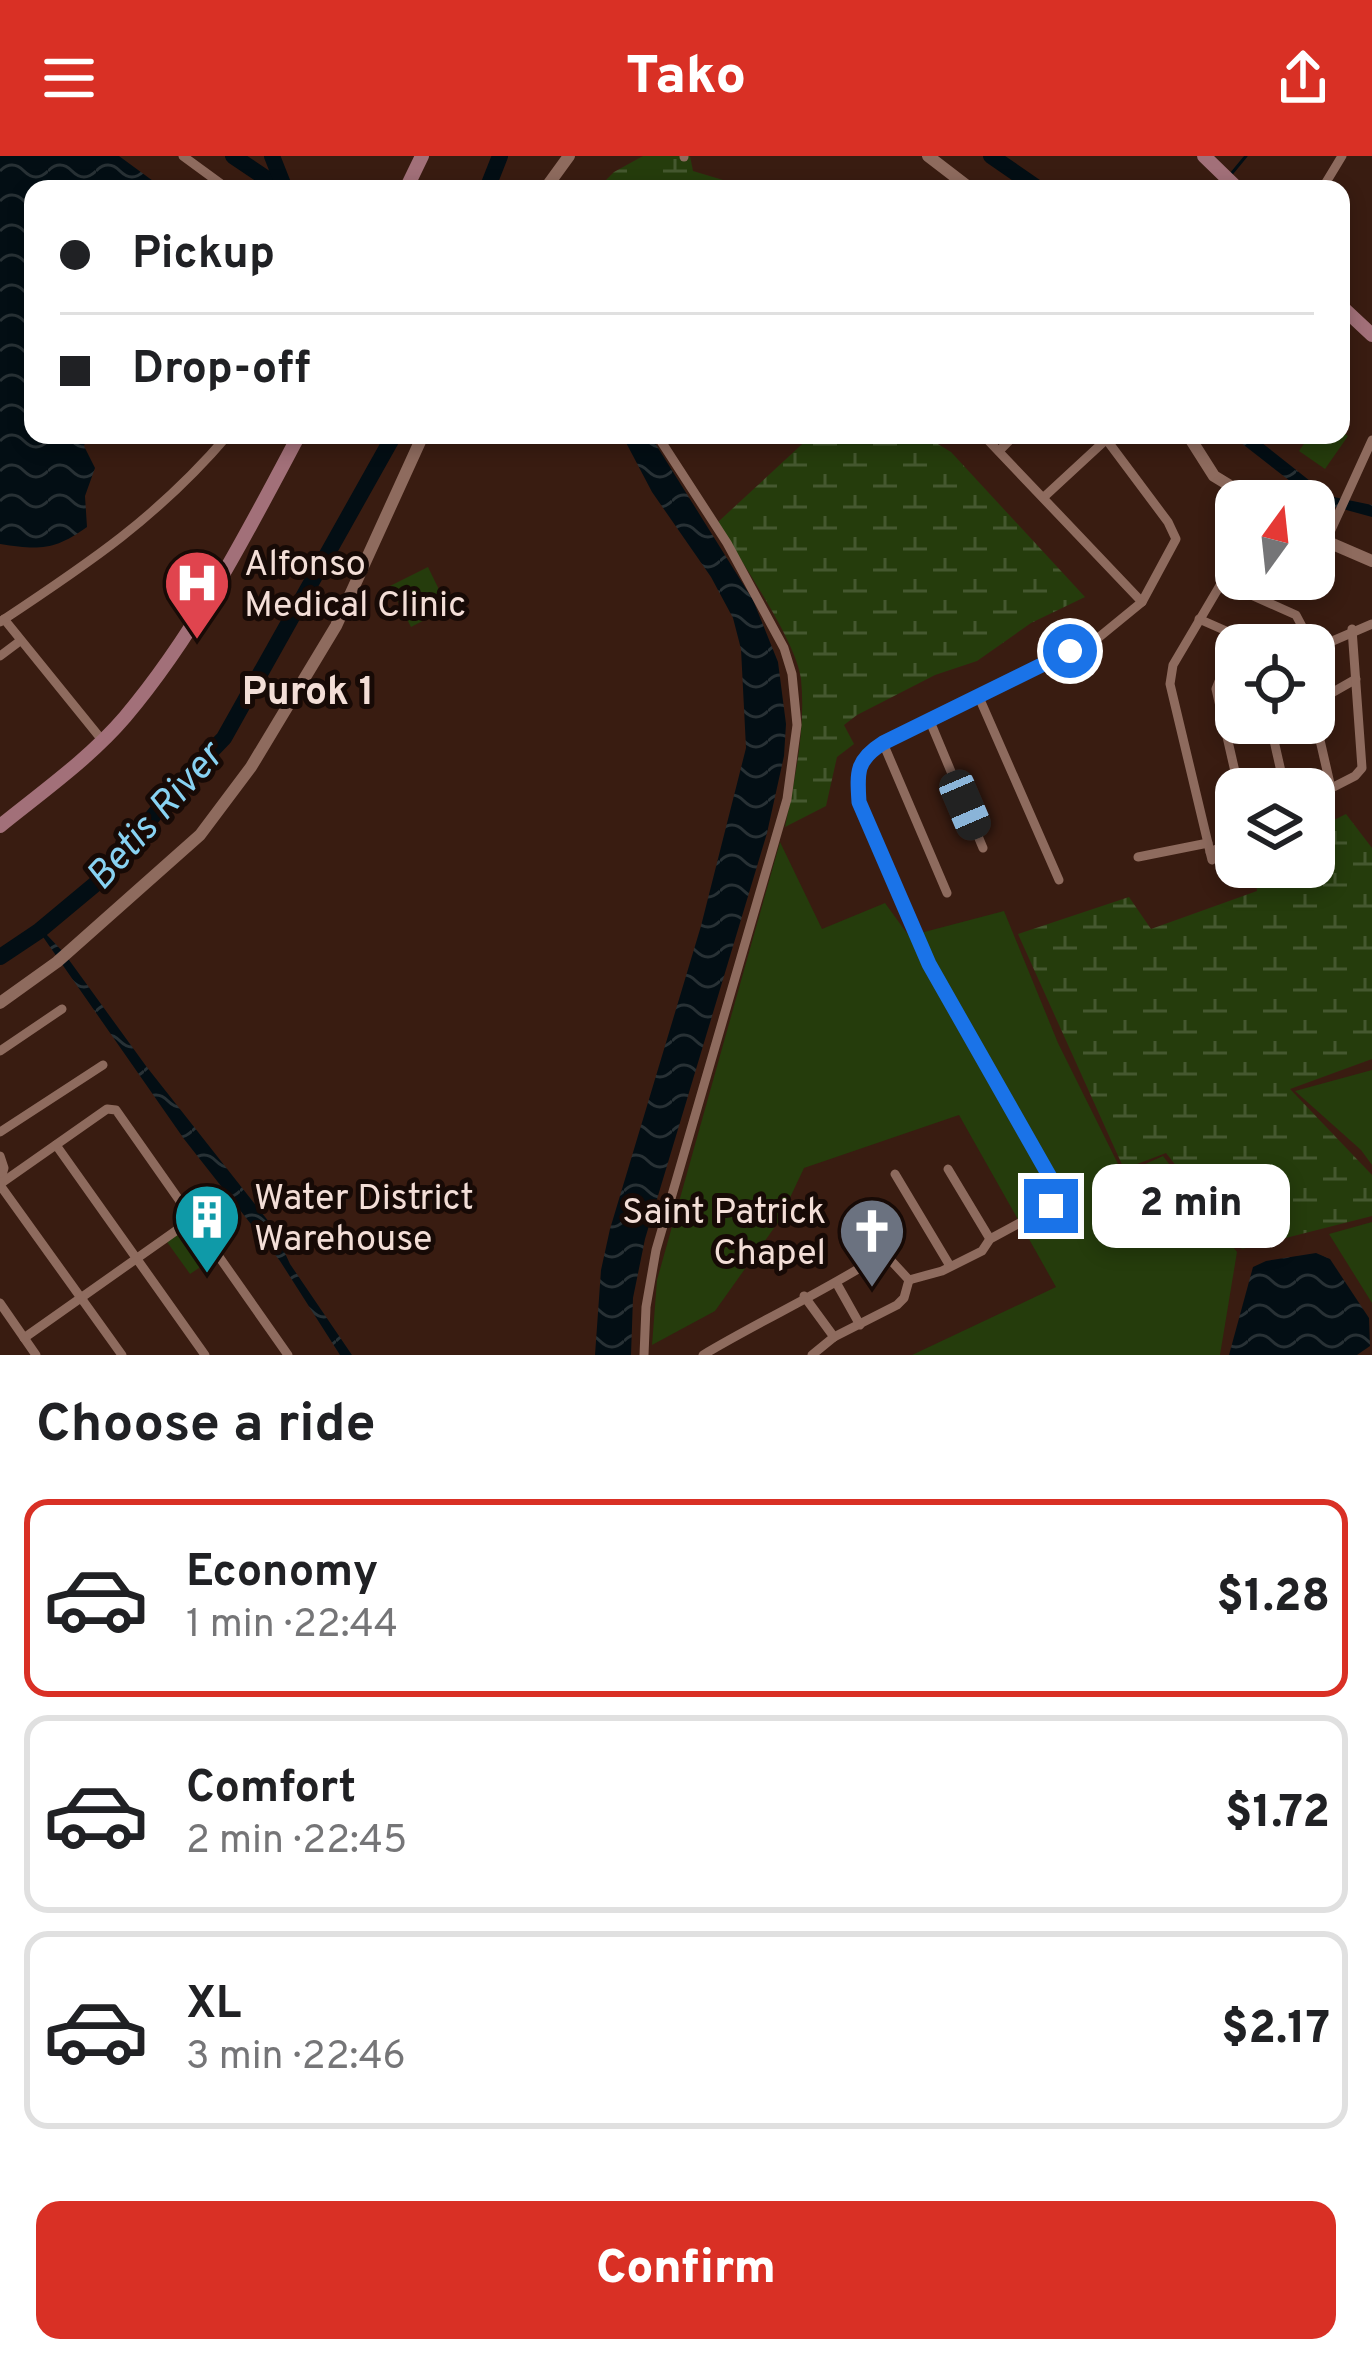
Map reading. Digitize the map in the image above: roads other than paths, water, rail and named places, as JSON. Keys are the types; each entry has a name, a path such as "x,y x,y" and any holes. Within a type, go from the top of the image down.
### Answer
{"main road":[{"path":"1204,156 1230,180"},
{"path":"1350,314 1372,335"},
{"path":"0,826 124,718 167,661 294,444"}],"street":[{"path":"183,156 216,180"},
{"path":"928,156 959,180"},
{"path":"1335,518 1372,440"},
{"path":"102,740 2,620 128,535 170,500 220,444"},
{"path":"0,1003 62,958 200,835 251,767 336,626 420,444"},
{"path":"644,1355 650,1273 782,817 797,725 784,648 727,543 664,444"},
{"path":"992,444 1142,602"},
{"path":"999,451 1006,444"},
{"path":"1044,497 1101,444"},
{"path":"909,1280 982,1251 990,1239 1051,1206 1059,1193 929,964 859,802 857,776 866,754 883,743 1098,638 1142,602 1176,539 1114,444"},
{"path":"1194,444 1221,480"},
{"path":"1335,545 1372,561"},
{"path":"1210,852 1170,684 1173,665 1222,582 1296,615 1301,624"},
{"path":"1199,620 1215,627"},
{"path":"1335,638 1372,624"},
{"path":"1335,786 1362,768 1352,629"},
{"path":"0,656 20,641"},
{"path":"1335,691 1356,679"},
{"path":"978,695 1059,880"},
{"path":"929,719 982,848"},
{"path":"883,743 947,893"},
{"path":"1138,856 1215,850"},
{"path":"0,1051 62,1009"},
{"path":"0,1132 103,1065"},
{"path":"0,1184 107,1109 116,1110 288,1355"},
{"path":"56,1145 205,1355"},
{"path":"0,1156 4,1168 0,1184 122,1355"},
{"path":"948,1169 990,1239"},
{"path":"895,1174 950,1266"},
{"path":"24,1338 194,1218"},
{"path":"703,1355 722,1350 884,1253 909,1280"},
{"path":"812,1355 834,1336 902,1301 909,1280"},
{"path":"837,1284 860,1325"},
{"path":"804,1297 834,1336"},
{"path":"0,1303 36,1355"}],"water":[{"path":"0,156 119,156 152,180 24,180 24,444 85,444 95,468 85,496 87,527 45,547 0,544"},
{"path":"627,444 656,444 753,600 778,662 786,724 784,756 767,833 645,1239 633,1298 631,1355 595,1355 601,1270 610,1229 701,926 746,748 741,649 733,618 711,577 652,492"},
{"path":"1243,444 1263,444 1309,480 1289,480"},
{"path":"1335,497 1372,505 1372,517 1335,507"},
{"path":"41,934 64,953 273,1227 290,1264 352,1355 340,1355 280,1261 184,1139"},
{"path":"1316,1253 1330,1259 1369,1318 1370,1346 1357,1355 1229,1355 1253,1267"}],"waterway":[{"path":"233,156 269,180"},
{"path":"272,156 281,180"},
{"name":"Betis River","path":"491,180 500,156"},
{"name":"Betis River","path":"991,156 1026,180"},
{"path":"1232,173 1246,156"},
{"name":"Betis River","path":"0,957 105,876 174,790 224,738 389,444"}],"place":[{"name":"Alfonso Medical Clinic","path":"197,642"},
{"name":"Water District Warehouse","path":"207,1276"},
{"name":"Saint Patrick Chapel","path":"872,1290"}],"district":[{"name":"Purok 1","path":"308,690"}]}
